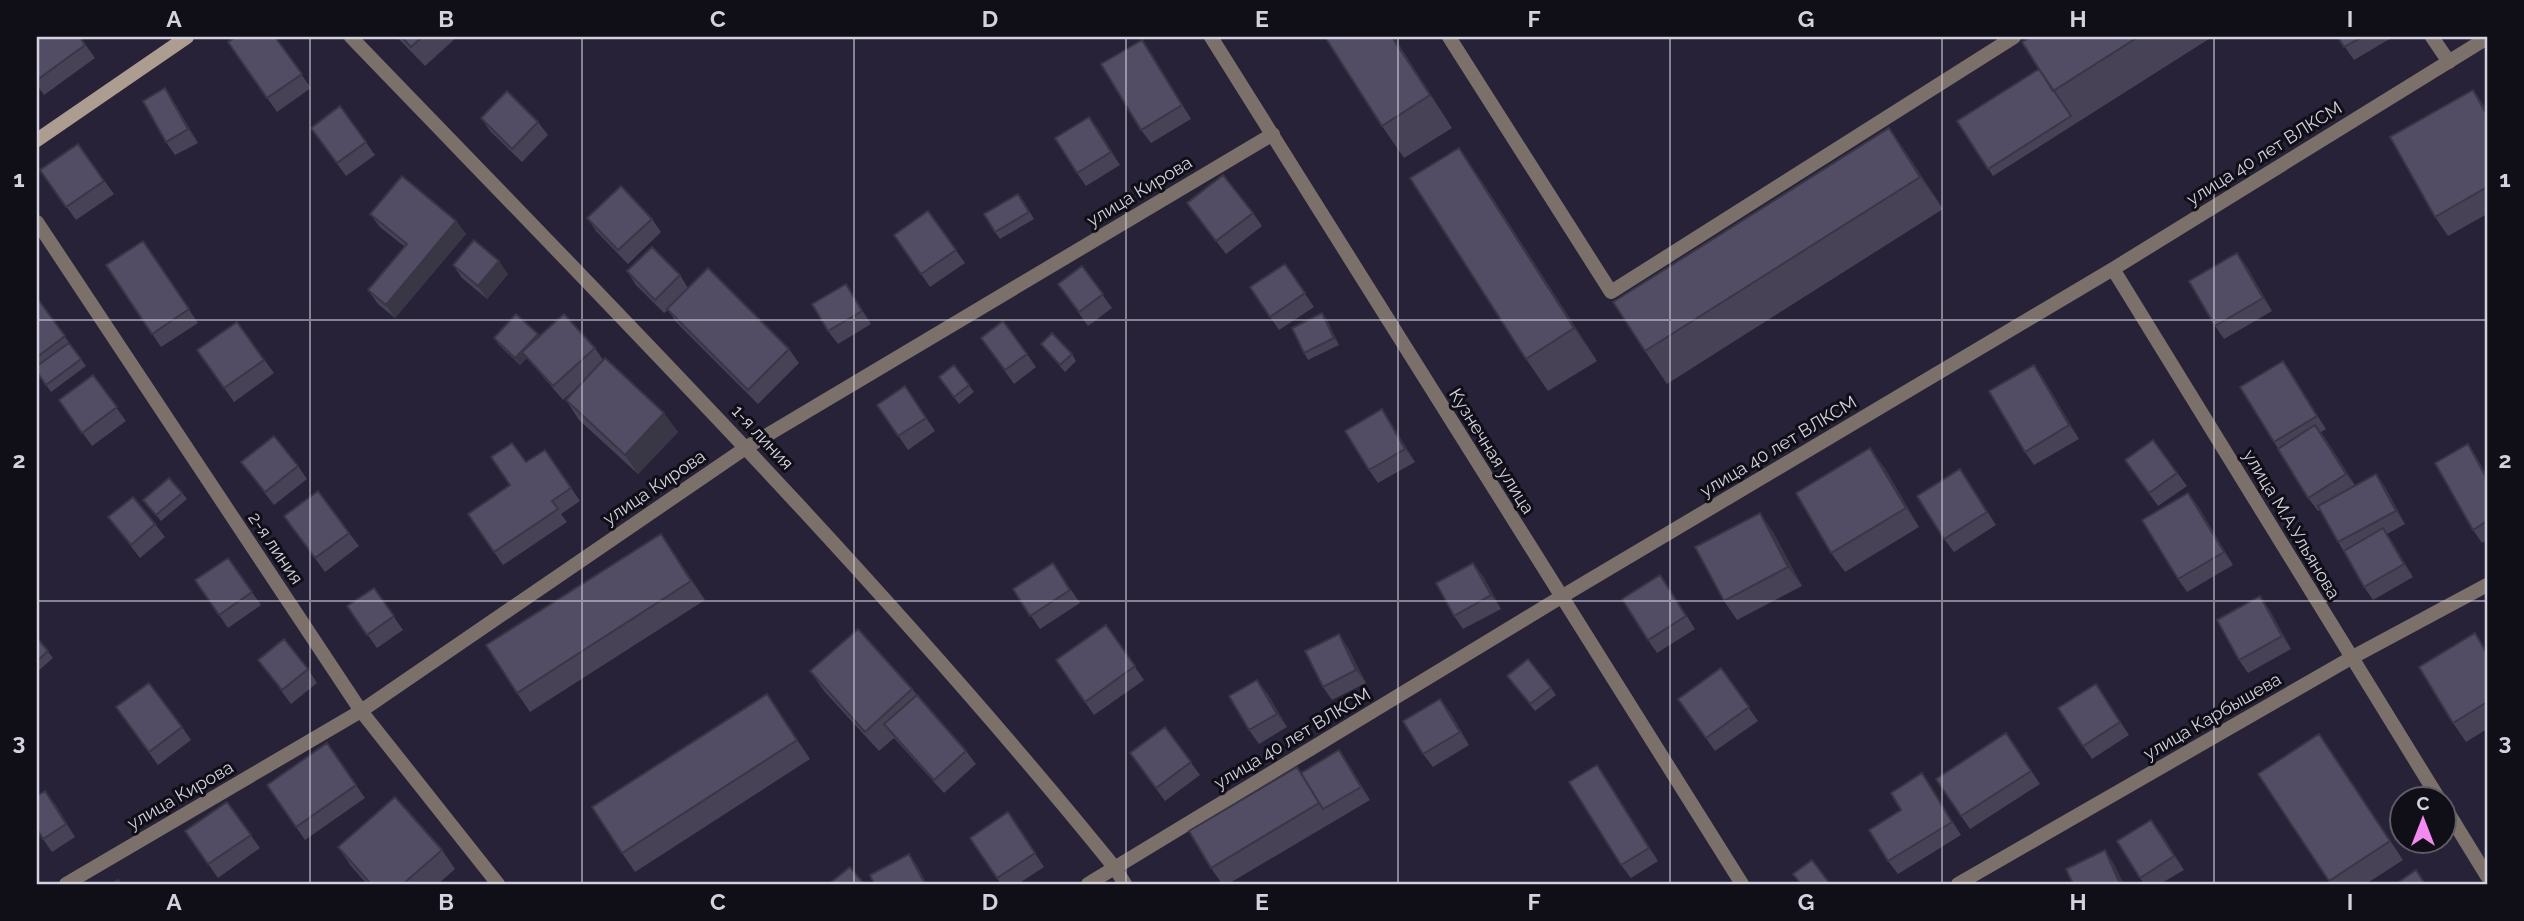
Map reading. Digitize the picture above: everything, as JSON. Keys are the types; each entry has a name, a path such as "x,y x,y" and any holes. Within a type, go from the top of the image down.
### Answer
{"main road":[{"path":"37,140 187,37"}],"street":[{"name":"1-я линия","path":"351,37 747,447 939,657 1038,771 1125,884"},
{"name":"Кузнечная улица","path":"1211,37 1742,884"},
{"path":"1448,37 1611,292 2014,37"},
{"path":"2432,37 2449,62"},
{"name":"улица 40 лет ВЛКСМ","path":"1088,884 1561,597 2113,269 2487,38"},
{"name":"улица Кирова","path":"66,884 361,711 747,447 1273,134"},
{"name":"2-я линия","path":"37,222 361,711 498,884"},
{"name":"улица М.А.Ульянова","path":"2113,269 2430,785"},
{"name":"улица Карбышева","path":"1958,884 2351,658 2487,585"},
{"path":"2458,829 2487,876"}],"building":[{"path":"37,37 80,37 85,45 37,80"},
{"path":"236,37 275,37 302,74 267,98 228,42"},
{"path":"402,37 422,37 411,47"},
{"path":"1325,37 1392,37 1430,95 1382,126"},
{"path":"2031,37 2138,37 2053,91 2022,42"},
{"path":"2338,37 2362,37 2344,47"},
{"path":"1142,40 1182,105 1141,130 1101,64"},
{"path":"2039,69 2071,116 1988,169 1957,121"},
{"path":"165,88 188,129 166,142 143,101"},
{"path":"2473,90 2487,115 2487,187 2435,217 2390,137"},
{"path":"507,91 538,122 512,149 481,118"},
{"path":"340,106 366,142 337,163 311,128"},
{"path":"1089,117 1111,152 1077,173 1055,138"},
{"path":"1889,128 1920,177 1645,351 1613,302"},
{"path":"78,144 104,181 66,207 40,170"},
{"path":"1459,148 1574,328 1526,359 1410,178"},
{"path":"1223,175 1253,213 1216,241 1187,203"},
{"path":"402,176 456,221 386,305 368,290 407,244 370,214"},
{"path":"621,186 652,219 618,250 587,218"},
{"path":"1018,194 1029,212 995,232 984,214"},
{"path":"928,211 956,250 921,274 894,235"},
{"path":"474,240 499,261 478,286 453,265"},
{"path":"143,241 189,309 152,334 106,265"},
{"path":"652,247 680,275 655,300 627,271"},
{"path":"2237,253 2263,298 2215,326 2189,281"},
{"path":"1285,264 1305,293 1270,317 1250,287"},
{"path":"1082,266 1103,294 1079,312 1058,284"},
{"path":"708,268 789,349 748,390 667,309"},
{"path":"846,284 862,311 828,331 812,304"},
{"path":"37,298 65,336 37,357"},
{"path":"1322,313 1334,338 1304,353 1292,328"},
{"path":"516,314 538,334 515,358 494,338"},
{"path":"564,314 595,348 553,386 522,352"},
{"path":"1003,321 1027,354 1005,370 981,338"},
{"path":"237,322 264,360 224,388 197,350"},
{"path":"1052,333 1072,354 1060,365 1041,344"},
{"path":"69,343 81,359 46,385 37,372 37,366"},
{"path":"605,358 664,413 625,455 566,400"},
{"path":"2283,361 2317,416 2274,442 2240,387"},
{"path":"954,365 969,385 954,397 939,377"},
{"path":"2034,365 2069,425 2025,452 1989,391"},
{"path":"93,375 117,407 82,433 59,400"},
{"path":"905,386 926,418 898,436 877,405"},
{"path":"1382,409 1405,449 1369,470 1345,431"},
{"path":"2315,425 2346,474 2308,498 2278,449"},
{"path":"274,436 298,466 265,492 241,462"},
{"path":"2153,440 2177,473 2149,493 2125,460"},
{"path":"512,443 526,462 545,450 571,488 552,501 558,509 494,552 468,514 510,485 491,457"},
{"path":"2468,444 2487,479 2487,521 2473,530 2435,463"},
{"path":"1870,448 1906,508 1831,553 1796,493"},
{"path":"1960,469 1987,512 1944,539 1917,496"},
{"path":"2376,474 2396,511 2338,542 2318,506"},
{"path":"169,478 182,493 156,515 143,500"},
{"path":"318,491 349,533 315,558 284,516"},
{"path":"2188,493 2224,552 2178,579 2142,520"},
{"path":"133,497 155,524 131,545 108,517"},
{"path":"1760,513 1788,567 1724,601 1695,547"},
{"path":"2383,528 2404,564 2364,587 2344,551"},
{"path":"661,534 691,581 517,693 486,645"},
{"path":"228,558 252,592 219,615 195,580"},
{"path":"1053,563 1070,590 1030,616 1013,589"},
{"path":"1473,563 1491,595 1454,616 1436,583"},
{"path":"1660,575 1686,616 1648,640 1622,599"},
{"path":"374,588 394,616 367,635 347,606"},
{"path":"2260,596 2282,636 2239,660 2217,620"},
{"path":"1106,625 1135,666 1085,702 1056,660"},
{"path":"858,629 912,689 865,732 810,671"},
{"path":"2475,633 2487,654 2487,702 2453,723 2419,667"},
{"path":"1339,634 1356,670 1323,687 1305,651"},
{"path":"37,638 48,651 37,661"},
{"path":"284,639 308,669 282,690 258,660"},
{"path":"1528,659 1551,688 1530,704 1507,676"},
{"path":"1721,668 1749,707 1706,738 1678,699"},
{"path":"1257,680 1277,714 1249,730 1229,696"},
{"path":"149,683 182,727 149,752 116,707"},
{"path":"2096,684 2120,722 2083,746 2058,708"},
{"path":"767,694 797,740 622,853 592,807"},
{"path":"917,695 966,751 934,780 884,724"},
{"path":"1440,699 1460,732 1423,754 1403,721"},
{"path":"1165,727 1191,762 1156,788 1130,753"},
{"path":"2006,733 2031,771 1961,816 1936,779"},
{"path":"2319,734 2388,838 2388,842 2329,881 2258,774"},
{"path":"327,743 356,785 296,827 267,785"},
{"path":"1339,750 1361,787 1323,809 1301,773"},
{"path":"1597,765 1649,848 1621,865 1569,782"},
{"path":"1297,767 1319,803 1211,868 1189,831"},
{"path":"1922,773 1952,822 1888,861 1869,830 1901,810 1891,793"},
{"path":"45,791 66,824 43,839 37,829 37,796"},
{"path":"395,797 442,850 403,884 371,884 338,847"},
{"path":"227,802 251,835 208,864 185,831"},
{"path":"1008,812 1035,853 997,878 970,838"},
{"path":"2151,820 2174,856 2140,878 2117,841"},
{"path":"2105,850 2120,884 2073,884 2066,869"},
{"path":"909,854 925,884 874,884 870,875"},
{"path":"1812,860 1830,884 1801,884 1793,874"},
{"path":"850,867 864,884 829,884"},
{"path":"2416,870 2425,884 2396,884"}]}
